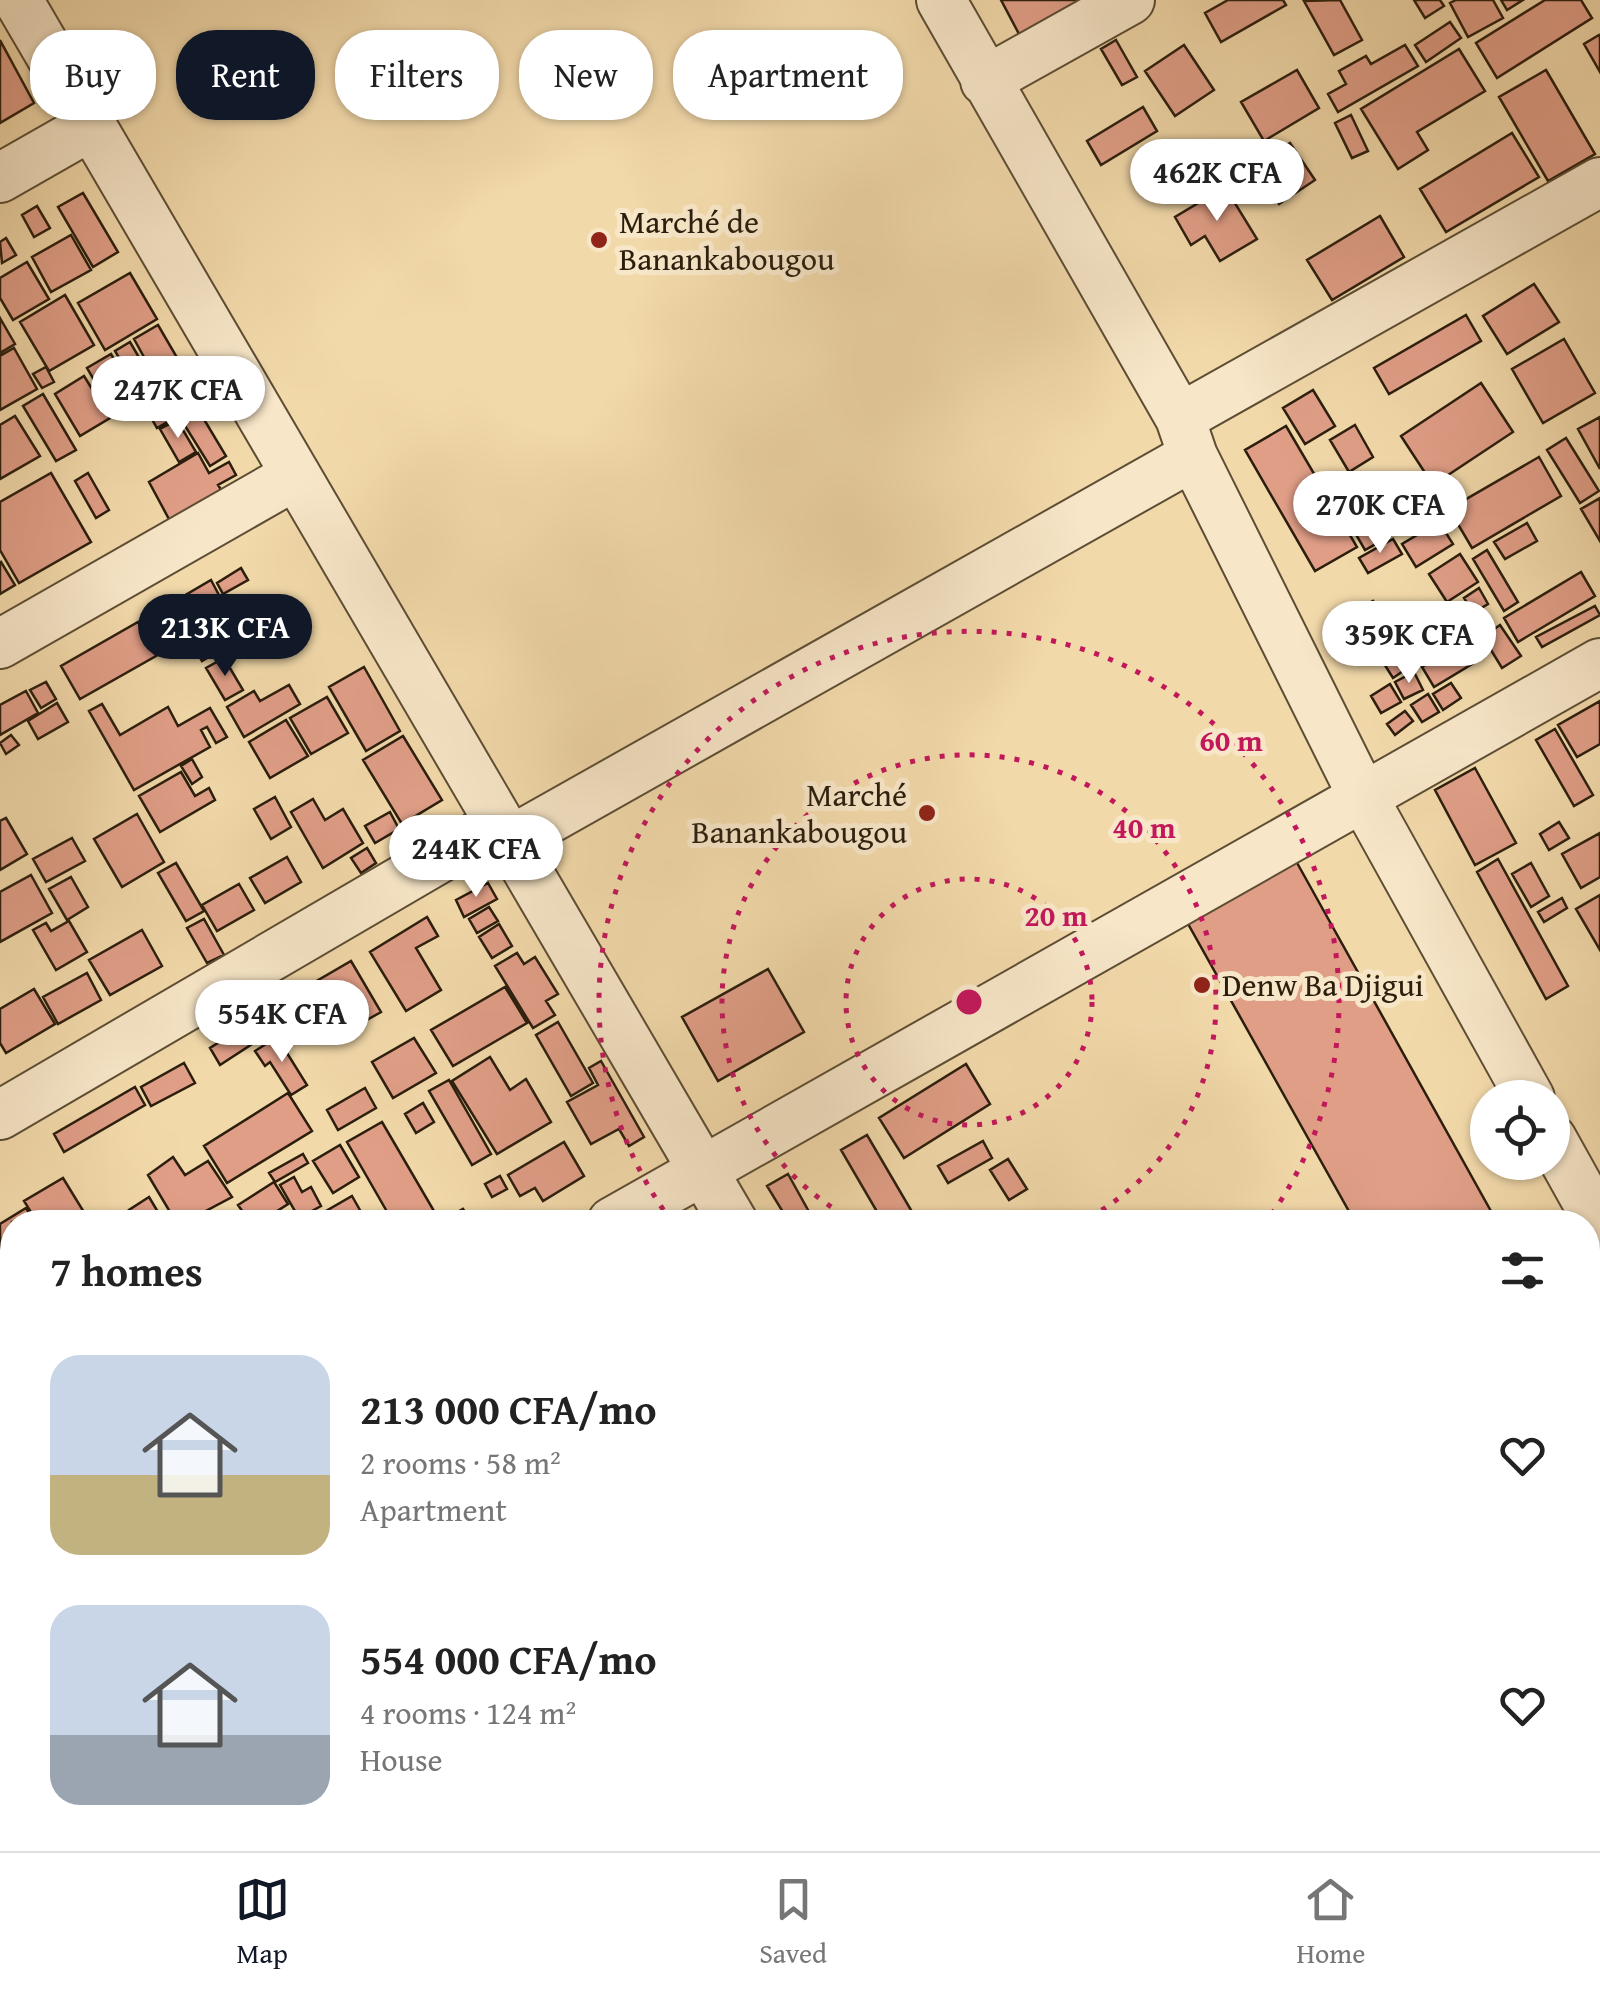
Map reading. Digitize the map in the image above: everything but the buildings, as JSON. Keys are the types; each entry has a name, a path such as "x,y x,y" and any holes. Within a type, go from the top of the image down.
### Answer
{"street":[{"path":"18,0 726,1210"},
{"path":"942,0 1186,437 1363,797 1520,1080"},
{"path":"985,81 1130,0"},
{"path":"0,178 91,126"},
{"path":"0,1115 505,832 1186,437 1600,182"},
{"path":"0,644 296,475"},
{"path":"633,1210 1600,664"},
{"path":"1570,1172 1590,1210"}],"place":[{"name":"Marché de Banankabougou","path":"599,240"},
{"name":"Marché Banankabougou","path":"927,813"},
{"name":"Denw Ba Djigui","path":"1202,985"}]}
